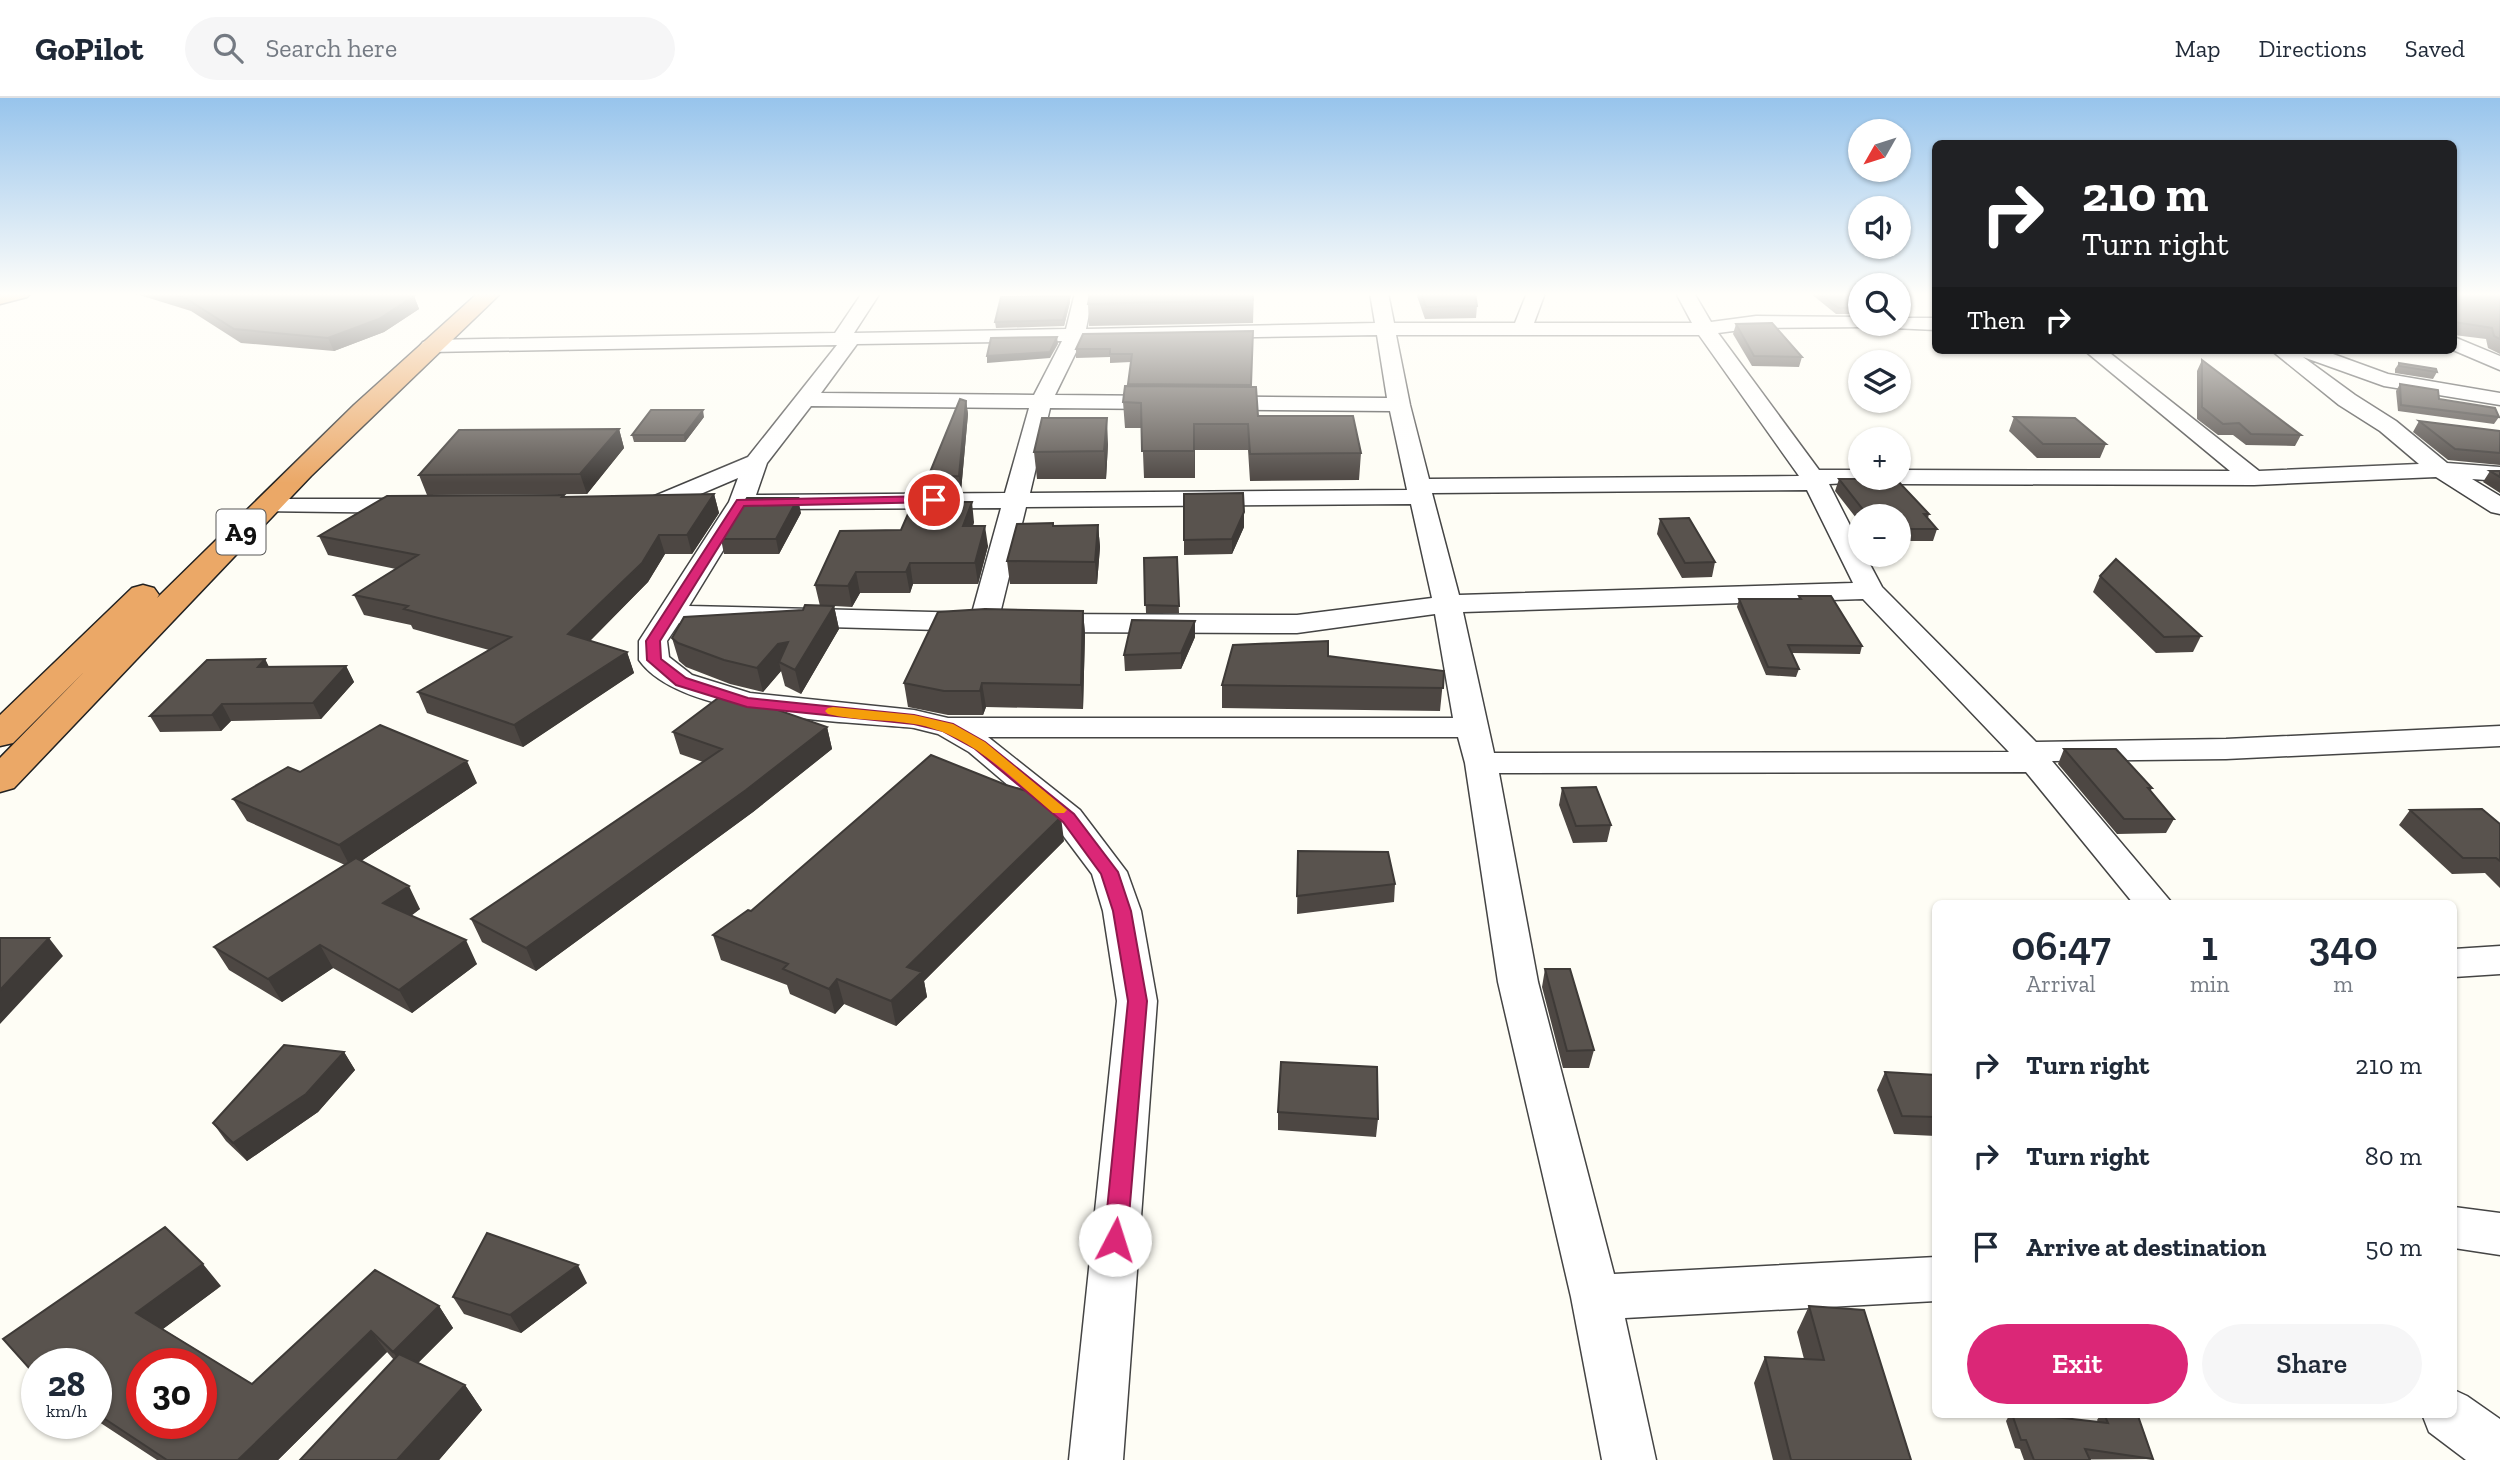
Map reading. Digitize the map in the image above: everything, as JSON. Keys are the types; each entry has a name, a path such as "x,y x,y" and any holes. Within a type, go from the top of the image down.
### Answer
{"highway":[{"name":"A9","path":"0,735 233,508 394,357"},
{"name":"A9","path":"0,780 267,506 419,357"}],"street":[{"path":"833,357 756,462 741,502 653,641 654,660 681,681 747,702 914,719 948,727 1471,728"},
{"path":"984,622 1041,402 1064,357"},
{"path":"1391,357 1399,405 1447,604 1471,728 1481,763 1518,982 1596,1297 1629,1460"},
{"path":"1725,357 1813,480 1870,591 2031,757 2150,900"},
{"path":"2102,357 2253,478"},
{"path":"2290,357 2347,400 2375,417 2441,470 2500,506"},
{"path":"2320,357 2361,372"},
{"path":"2484,357 2500,364"},
{"path":"2328,384 2361,372 2382,371 2500,399"},
{"path":"2477,394 2500,387"},
{"path":"804,399 1399,405"},
{"path":"2375,417 2416,423"},
{"path":"654,505 756,462"},
{"path":"1911,477 2253,478 2441,470 2500,474"},
{"path":"626,505 1419,491 1848,478"},
{"path":"267,506 446,506"},
{"path":"668,614 1233,626 1297,624 1447,604 1870,591"},
{"path":"948,727 980,745 1068,818 1109,872 1122,911 1137,1001 1096,1460"},
{"path":"1481,763 2031,757 2500,736"},
{"path":"2457,962 2500,960"},
{"path":"2457,1228 2500,1234"},
{"path":"1596,1297 1932,1279"},
{"path":"2453,1418 2500,1452"}],"building":[{"path":"1132,357 1252,357 1251,385 1128,384"},
{"path":"2202,360 2301,435 2251,434 2239,423 2223,424 2202,407"},
{"path":"2399,363 2436,369 2437,372 2399,366"},
{"path":"2400,384 2438,390 2439,399 2495,408 2499,417 2401,405"},
{"path":"1125,386 1256,387 1258,416 1353,416 1361,453 1250,454 1248,424 1194,424 1194,451 1142,451 1141,403 1123,402"},
{"path":"960,399 966,401 959,476 928,477"},
{"path":"651,410 703,410 684,435 632,435"},
{"path":"2014,417 2075,418 2106,444 2043,444"},
{"path":"1042,418 1107,418 1104,451 1034,452"},
{"path":"2419,421 2500,431 2500,453 2455,449"},
{"path":"619,429 580,474 419,475 459,430"},
{"path":"1839,479 1848,479 1848,490 1906,490 1929,514 1924,514 1937,529 1911,529 1911,504 1859,504"},
{"path":"918,491 957,491 956,502 972,502 963,526 985,526 975,563 910,563 906,572 856,572 848,586 815,585 840,531 901,530"},
{"path":"1243,493 1244,512 1232,539 1184,540 1184,494"},
{"path":"714,494 687,535 659,535 642,563 568,634 627,652 514,725 418,692 511,637 404,609 408,606 354,595 418,555 319,536 387,496"},
{"path":"747,498 798,498 776,539 721,539"},
{"path":"1689,518 1715,562 1685,563 1660,519"},
{"path":"1053,523 1053,526 1098,525 1095,562 1007,561 1017,524"},
{"path":"1177,557 1179,606 1145,605 1144,558"},
{"path":"2116,559 2201,636 2164,637 2100,576"},
{"path":"1799,596 1831,596 1862,646 1788,645 1799,669 1768,667 1739,599 1801,599"},
{"path":"805,605 834,606 795,670 779,662 788,642 778,644 757,668 724,660 678,643 672,638 684,617 803,610"},
{"path":"985,609 1083,611 1081,685 982,683 980,691 944,691 904,683 938,612"},
{"path":"1132,620 1195,621 1181,653 1124,655"},
{"path":"1328,641 1328,656 1444,671 1443,688 1222,685 1233,645"},
{"path":"265,659 258,667 346,666 313,703 222,704 212,715 150,716 207,660"},
{"path":"726,692 827,727 746,790 526,948 471,919 722,749 673,732"},
{"path":"380,725 467,761 339,845 233,799 288,767 300,772"},
{"path":"2064,749 2116,749 2152,788 2148,788 2174,819 2124,819"},
{"path":"931,755 1006,785 1041,795 1061,817 907,967 922,972 891,1001 837,979 829,989 783,969 788,964 713,935 748,910 751,911"},
{"path":"1596,787 1611,825 1576,826 1562,788"},
{"path":"2482,809 2500,824 2500,861 2496,858 2463,858 2410,810"},
{"path":"1298,851 1388,852 1395,884 1297,896"},
{"path":"356,858 409,886 383,903 466,940 399,990 320,945 268,979 214,947"},
{"path":"0,938 49,938 0,990"},
{"path":"1545,969 1570,969 1594,1050 1567,1051"},
{"path":"284,1045 344,1052 306,1094 233,1143 213,1123"},
{"path":"1281,1062 1377,1067 1378,1119 1278,1112"},
{"path":"1885,1072 1932,1075 1932,1117 1902,1116"},
{"path":"165,1227 203,1264 136,1313 193,1348 126,1348 126,1433 112,1424 112,1348 21,1348 21,1359 3,1339"},
{"path":"487,1233 578,1265 510,1315 453,1297"},
{"path":"375,1270 439,1306 393,1352 371,1331 238,1460 167,1460 135,1439 217,1439 217,1363 252,1384"},
{"path":"1809,1306 1864,1310 1911,1460 1791,1460 1765,1357 1824,1360"},
{"path":"399,1354 465,1385 397,1460 300,1460"},
{"path":"2013,1418 2063,1418 2108,1423 2106,1418 2139,1418 2153,1459 2085,1449 2090,1460 2034,1460 2026,1440 2021,1440"}],"slow traffic":[{"path":"833,711 914,719 948,727 980,745 1058,810"}],"route":[{"path":"934,500 741,502 653,641 654,660 681,681 747,702 914,719 948,727 980,745 1068,818 1109,872 1122,911 1137,1001 1115,1240"}]}
